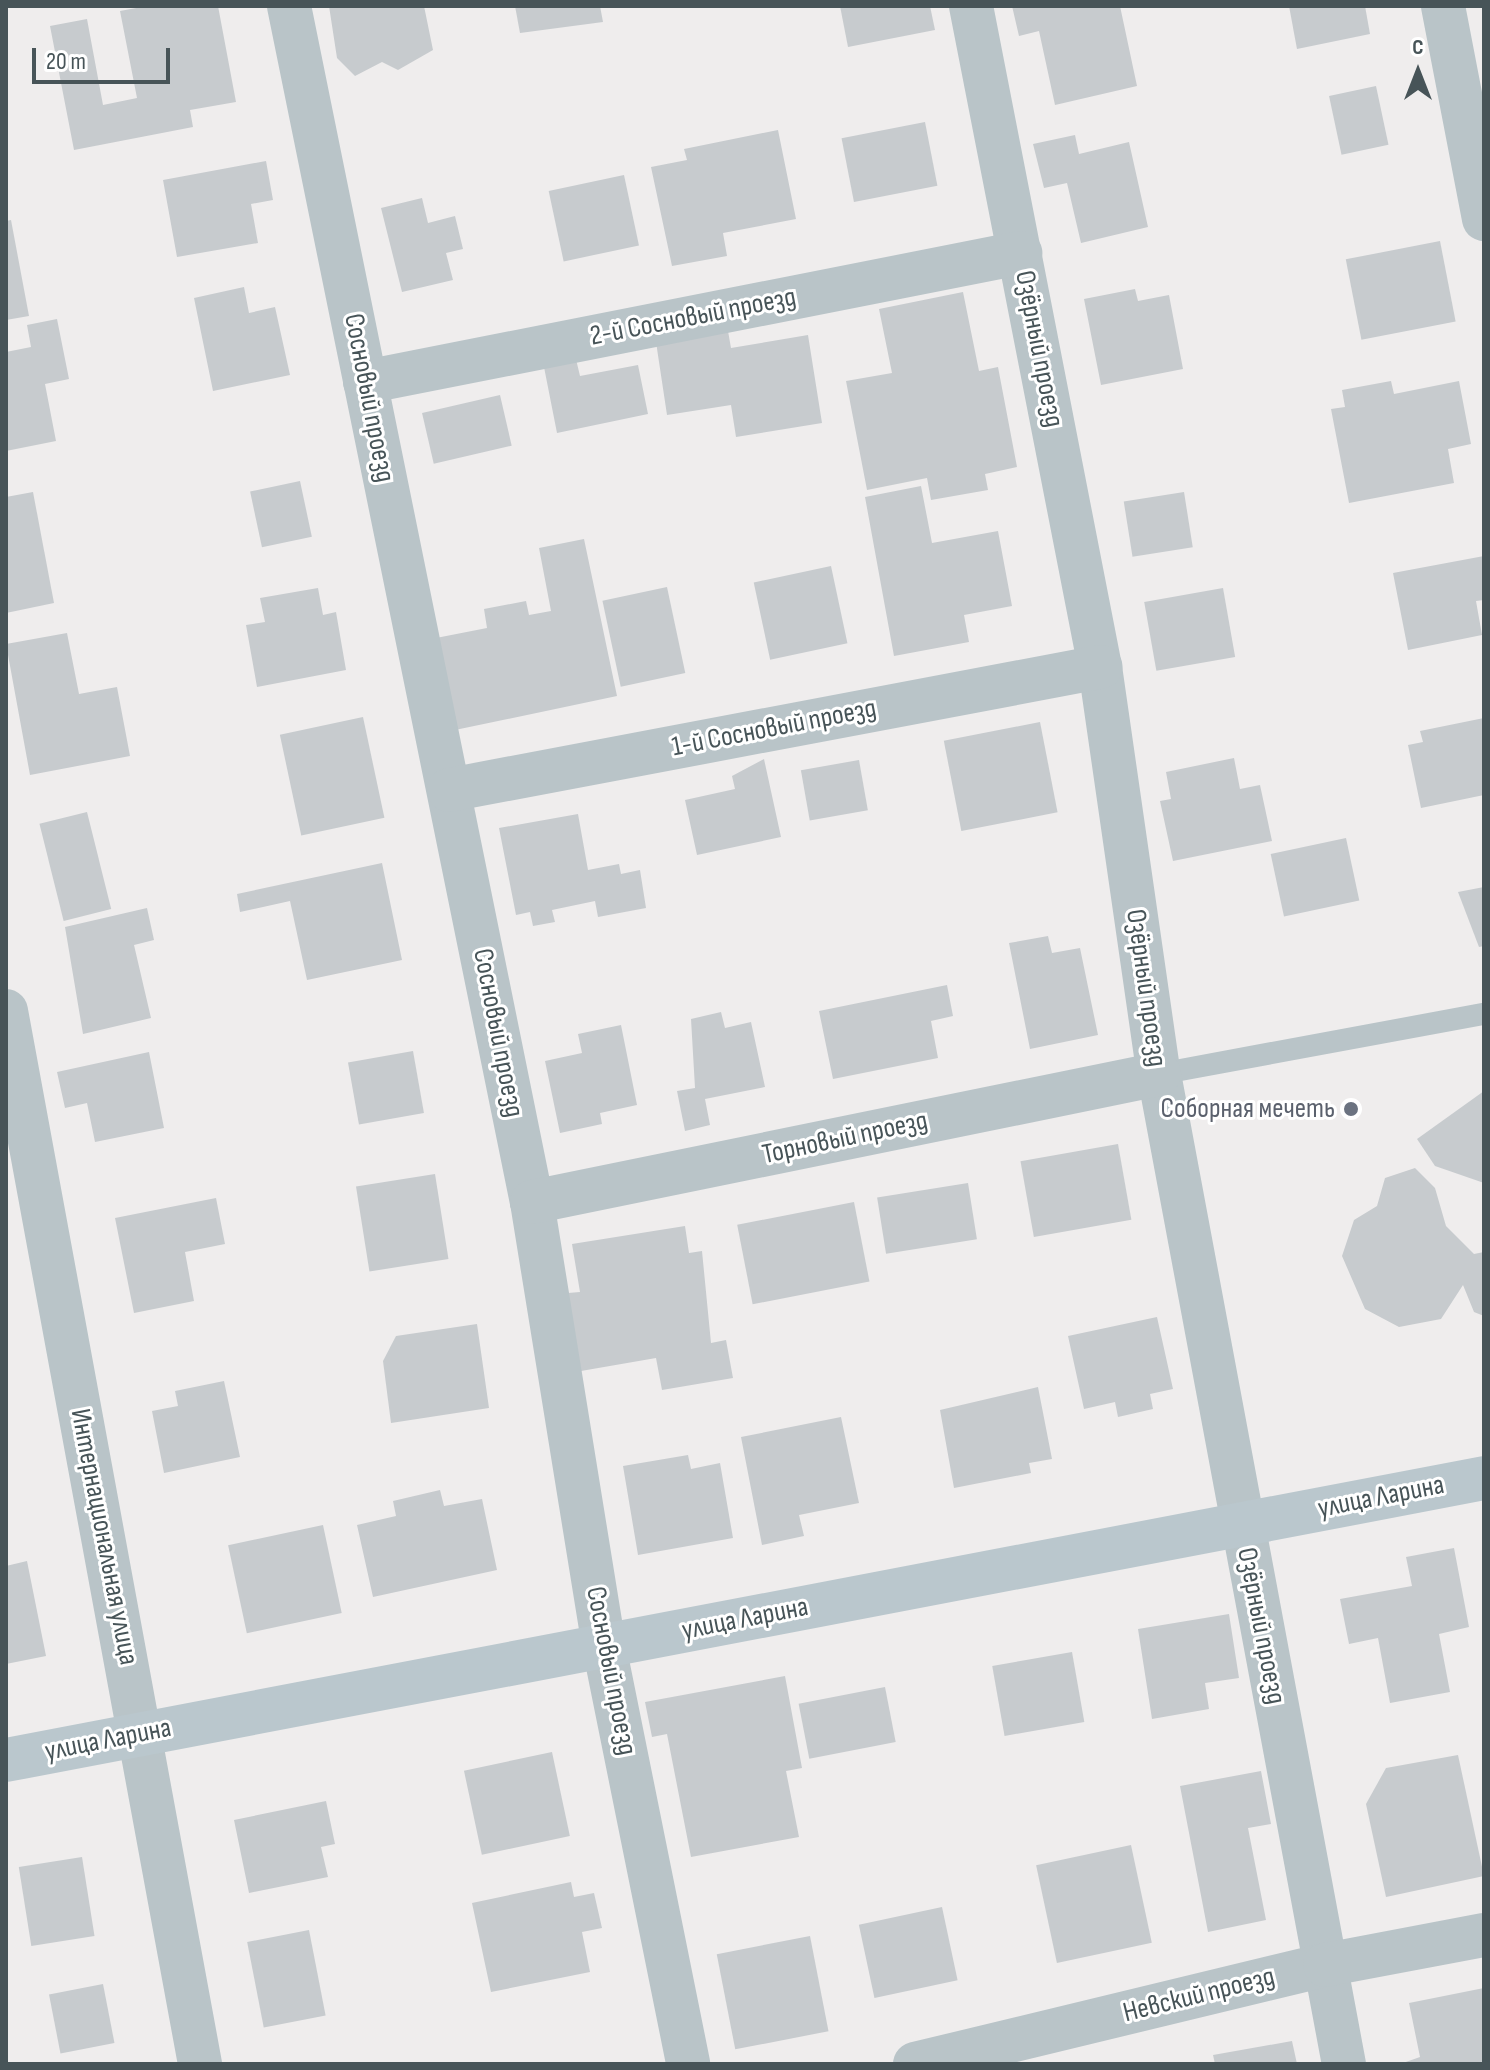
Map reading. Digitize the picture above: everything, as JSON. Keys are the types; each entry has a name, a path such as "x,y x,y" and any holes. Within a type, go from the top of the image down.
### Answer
{"street":[{"name":"Сосновый проезд","path":"289,6 532,1202 604,1646 688,2064"},
{"name":"Озёрный проезд","path":"971,6 1100,667 1159,1074 1344,2064"},
{"path":"1443,6 1477,142 1484,219"},
{"name":"2-й Сосновый проезд","path":"365,382 1020,253"},
{"name":"1-й Сосновый проезд","path":"449,790 1100,667"},
{"name":"Интернациональная улица","path":"6,1011 200,2064"},
{"name":"Торновый проезд","path":"532,1202 1159,1074"},
{"name":"улица Ларина","path":"6,1760 1484,1478"},
{"name":"Невский проезд","path":"915,2064 1325,1965 1484,1935"}],"lane":[{"path":"1159,1074 1484,1014"}],"building":[{"path":"147,6 218,6 236,102 190,110 193,127 74,150 50,26 87,19 103,105 137,98 120,11"},
{"path":"329,6 424,6 433,50 398,70 382,62 355,76 337,58"},
{"path":"515,6 600,6 603,22 520,33"},
{"path":"840,6 930,6 935,30 848,47"},
{"path":"1012,6 1120,6 1137,86 1055,105 1039,31 1019,36"},
{"path":"1289,6 1365,6 1370,34 1297,49"},
{"path":"1376,86 1388,145 1342,155 1329,96"},
{"path":"925,122 937,186 854,202 842,138"},
{"path":"778,130 796,219 723,233 727,256 672,266 651,167 687,160 684,149"},
{"path":"1075,135 1079,154 1129,142 1148,227 1081,243 1067,183 1044,188 1033,144"},
{"path":"266,161 273,200 251,204 258,243 177,257 163,180"},
{"path":"624,175 639,245 564,261 549,191"},
{"path":"422,198 428,223 455,216 463,249 446,253 453,280 402,292 381,208"},
{"path":"11,220 29,316 6,320 6,221"},
{"path":"1440,241 1456,321 1361,340 1346,259"},
{"path":"244,287 249,313 275,307 290,375 213,391 194,298"},
{"path":"1135,289 1138,301 1169,295 1183,369 1101,385 1084,299"},
{"path":"963,292 979,371 998,367 1017,467 985,474 988,490 931,500 927,478 867,490 846,381 892,373 879,309"},
{"path":"57,319 69,379 45,384 56,441 6,451 6,352 31,347 27,325"},
{"path":"728,331 731,348 808,335 822,423 736,437 731,405 667,415 656,342"},
{"path":"575,355 580,376 638,365 648,414 557,433 543,362"},
{"path":"1391,381 1394,394 1459,381 1471,444 1448,449 1454,483 1349,503 1331,409 1345,407 1342,390"},
{"path":"500,395 512,446 434,464 422,413"},
{"path":"300,481 312,537 262,547 250,492"},
{"path":"921,486 932,543 998,531 1012,606 964,615 969,642 894,656 865,497"},
{"path":"33,492 54,603 6,613 6,497"},
{"path":"1184,492 1193,547 1133,557 1124,502"},
{"path":"584,539 617,696 455,730 436,638 487,628 484,609 526,601 529,615 551,611 539,548"},
{"path":"1484,556 1484,600 1476,601 1482,635 1408,650 1393,573"},
{"path":"831,566 847,643 770,660 754,582"},
{"path":"667,587 685,673 621,687 602,601"},
{"path":"318,588 323,615 336,612 346,670 257,687 246,625 265,622 260,598"},
{"path":"1223,588 1235,657 1156,671 1144,602"},
{"path":"67,633 79,694 117,687 130,756 30,775 6,644"},
{"path":"363,717 384,818 301,835 280,735"},
{"path":"1484,718 1484,795 1421,808 1408,745 1423,742 1420,731"},
{"path":"1040,722 1058,812 961,831 944,741"},
{"path":"1234,758 1240,789 1260,785 1272,841 1173,861 1160,801 1171,799 1166,772"},
{"path":"764,759 781,837 697,855 685,800 735,789 732,776"},
{"path":"859,760 868,810 810,820 801,770"},
{"path":"87,812 111,909 64,921 39,824"},
{"path":"578,814 588,870 619,864 621,874 640,870 646,908 598,917 595,901 552,910 555,922 533,926 530,912 516,915 499,828"},
{"path":"1346,838 1359,901 1284,917 1271,854"},
{"path":"382,863 402,960 307,980 290,901 240,912 237,894"},
{"path":"1484,887 1484,946 1479,947 1458,892"},
{"path":"147,908 154,940 134,945 151,1018 83,1034 65,927"},
{"path":"1048,936 1052,953 1080,948 1098,1035 1030,1049 1009,943"},
{"path":"947,985 953,1016 931,1021 938,1058 833,1079 819,1011"},
{"path":"721,1012 725,1028 751,1022 765,1087 705,1099 710,1125 685,1131 677,1091 695,1088 691,1019"},
{"path":"621,1025 637,1105 600,1113 602,1124 560,1133 545,1061 582,1053 578,1034"},
{"path":"413,1051 424,1113 359,1125 348,1062"},
{"path":"149,1052 164,1128 95,1142 87,1103 65,1108 57,1072"},
{"path":"1484,1091 1484,1183 1435,1166 1417,1139"},
{"path":"1118,1144 1131,1220 1034,1237 1021,1161"},
{"path":"1415,1168 1435,1188 1446,1226 1474,1254 1484,1252 1484,1316 1474,1312 1463,1285 1441,1319 1399,1327 1365,1309 1342,1256 1354,1220 1377,1206 1385,1178"},
{"path":"435,1174 448,1259 369,1271 356,1187"},
{"path":"968,1183 977,1239 886,1254 877,1197"},
{"path":"216,1198 225,1244 185,1252 194,1301 134,1313 115,1218"},
{"path":"854,1202 869,1282 753,1304 737,1225"},
{"path":"685,1226 689,1253 702,1251 711,1343 726,1340 733,1378 662,1390 656,1358 581,1371 568,1293 580,1292 572,1244"},
{"path":"1157,1317 1173,1389 1150,1394 1153,1409 1118,1417 1115,1402 1084,1409 1068,1336"},
{"path":"477,1324 489,1408 391,1423 383,1361 396,1336"},
{"path":"224,1381 240,1457 164,1473 152,1411 178,1406 175,1391"},
{"path":"1038,1387 1052,1459 1029,1463 1031,1473 954,1488 940,1410"},
{"path":"841,1417 859,1503 799,1515 804,1536 762,1545 741,1437"},
{"path":"688,1455 691,1469 720,1463 733,1538 638,1555 623,1466"},
{"path":"440,1490 444,1506 482,1499 497,1570 373,1597 357,1525 396,1516 393,1501"},
{"path":"323,1525 342,1613 247,1633 228,1545"},
{"path":"1454,1548 1469,1627 1439,1634 1450,1692 1390,1703 1378,1638 1349,1644 1340,1599 1412,1586 1406,1557"},
{"path":"27,1561 46,1656 6,1664 6,1566"},
{"path":"1229,1614 1239,1678 1205,1683 1209,1709 1152,1719 1138,1629"},
{"path":"1072,1652 1084,1722 1005,1736 992,1666"},
{"path":"785,1676 802,1768 786,1771 799,1837 691,1857 667,1734 652,1737 645,1702"},
{"path":"885,1687 896,1742 809,1759 799,1704"},
{"path":"552,1752 570,1836 482,1855 464,1771"},
{"path":"1458,1755 1484,1876 1386,1897 1366,1804 1386,1768"},
{"path":"1261,1771 1271,1824 1248,1828 1266,1920 1208,1932 1180,1786"},
{"path":"326,1801 335,1844 321,1847 328,1877 249,1893 234,1820"},
{"path":"1131,1845 1152,1943 1057,1963 1036,1865"},
{"path":"82,1857 95,1936 31,1946 19,1867"},
{"path":"571,1882 574,1897 594,1893 602,1928 582,1932 590,1972 491,1992 472,1903"},
{"path":"942,1907 958,1980 874,1998 859,1925"},
{"path":"309,1930 326,2015 264,2027 247,1942"},
{"path":"810,1936 829,2031 735,2049 717,1954"},
{"path":"103,1984 114,2043 60,2053 49,1994"},
{"path":"1484,1988 1484,2064 1400,2064 1420,2057 1409,2003"},
{"path":"1292,2041 1297,2064 1215,2064 1213,2055"}],"place":[{"name":"Cоборная мечеть","path":"1351,1109"}]}
